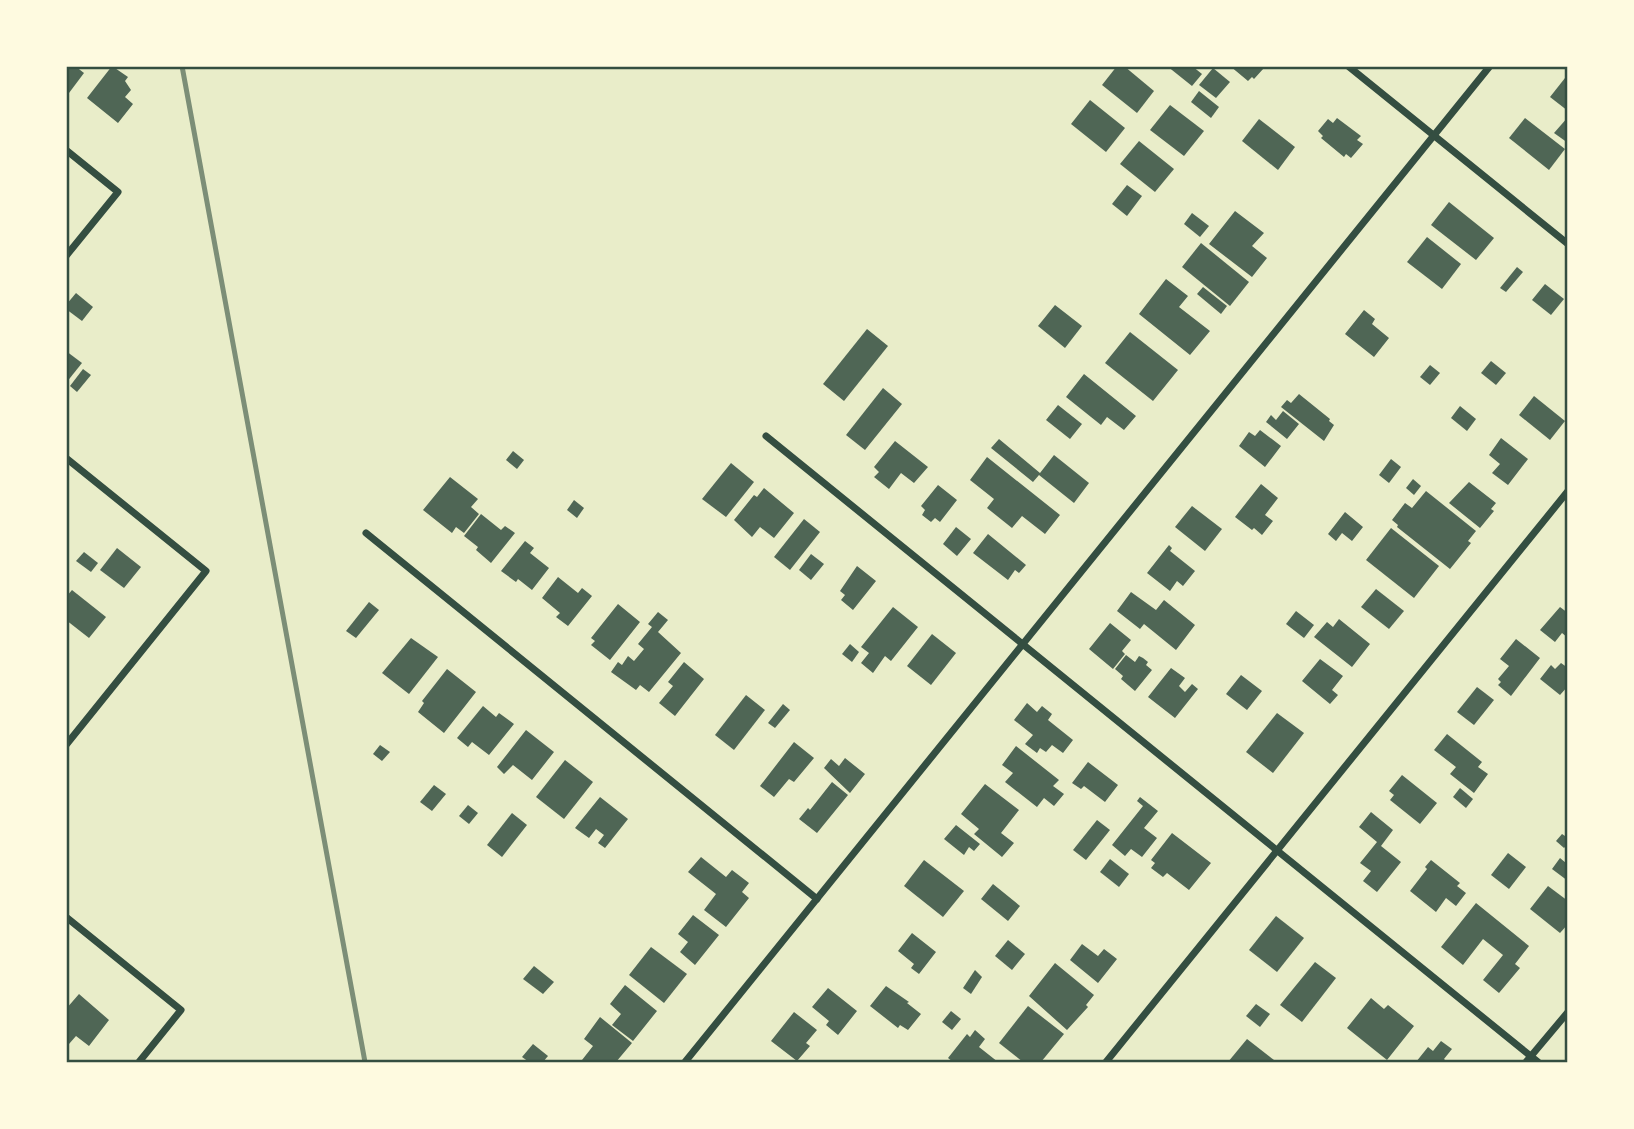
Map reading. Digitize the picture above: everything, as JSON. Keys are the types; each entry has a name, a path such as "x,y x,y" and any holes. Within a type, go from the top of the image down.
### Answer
{"street":[{"path":"1348,66 1567,244"},
{"path":"685,1062 1490,66"},
{"path":"66,150 118,192 66,256"},
{"path":"766,436 1277,851 1529,1060 1538,1062"},
{"path":"66,458 206,571 66,744"},
{"path":"1106,1062 1567,491"},
{"path":"366,533 817,899"},
{"path":"66,917 181,1010 139,1062"},
{"path":"1529,1060 1567,1012"}],"building":[{"path":"66,66 75,66 84,73 69,93 66,91"},
{"path":"112,66 128,77 125,81 131,90 125,97 133,104 118,123 87,98"},
{"path":"1117,66 1124,66 1154,91 1137,113 1102,85"},
{"path":"1167,66 1192,66 1202,74 1192,86"},
{"path":"1230,66 1264,68 1254,79 1252,77 1248,81"},
{"path":"1213,68 1230,82 1216,98 1199,85"},
{"path":"1565,78 1568,80 1568,111 1550,97"},
{"path":"1199,91 1219,107 1211,118 1191,102"},
{"path":"1090,100 1125,128 1106,152 1071,124"},
{"path":"1170,105 1204,131 1184,156 1150,130"},
{"path":"1568,117 1568,143 1554,133"},
{"path":"1337,118 1361,136 1357,140 1363,144 1351,158 1346,154 1344,157 1321,138 1323,136 1318,131 1328,119 1333,123"},
{"path":"1525,118 1565,149 1549,170 1509,138"},
{"path":"1259,119 1295,147 1278,170 1242,141"},
{"path":"1139,141 1174,169 1155,192 1120,164"},
{"path":"1127,185 1142,196 1127,216 1112,204"},
{"path":"1449,202 1494,238 1476,260 1431,225"},
{"path":"1235,211 1264,233 1252,246 1267,258 1252,277 1209,244"},
{"path":"1192,213 1209,226 1200,237 1184,224"},
{"path":"1427,237 1461,264 1442,289 1407,262"},
{"path":"1201,243 1249,282 1230,306 1182,267"},
{"path":"1517,267 1523,272 1506,292 1500,288"},
{"path":"1166,279 1188,296 1179,307 1210,331 1190,355 1139,314"},
{"path":"1545,284 1564,299 1551,315 1532,300"},
{"path":"1203,287 1227,306 1221,314 1197,294"},
{"path":"76,293 93,307 82,321 66,309 66,305"},
{"path":"1055,305 1082,326 1065,348 1038,326"},
{"path":"1364,310 1375,319 1372,324 1389,338 1374,357 1345,334"},
{"path":"867,329 888,346 844,401 823,384"},
{"path":"1130,332 1178,370 1153,401 1105,363"},
{"path":"66,351 82,363 66,383"},
{"path":"1491,361 1506,373 1496,385 1481,373"},
{"path":"1430,365 1440,373 1430,385 1420,377"},
{"path":"83,369 91,375 77,392 70,386"},
{"path":"1084,374 1136,416 1124,430 1107,417 1101,425 1066,397"},
{"path":"883,388 902,404 865,450 846,435"},
{"path":"1299,394 1334,425 1324,441 1281,407 1287,400 1291,403"},
{"path":"1534,396 1565,421 1550,440 1519,415"},
{"path":"1058,405 1082,424 1070,439 1046,420"},
{"path":"1460,406 1476,419 1467,431 1451,418"},
{"path":"1283,411 1299,424 1287,439 1266,422 1271,415 1276,420"},
{"path":"1260,430 1281,446 1265,467 1239,446 1249,432 1255,436"},
{"path":"1501,438 1528,459 1508,485 1492,473 1500,464 1489,455"},
{"path":"999,439 1040,473 1054,455 1089,483 1074,503 1039,475 1033,482 991,448"},
{"path":"895,441 928,467 914,483 901,473 889,489 874,477 879,472 874,467"},
{"path":"513,451 524,460 517,469 506,460"},
{"path":"987,457 1060,515 1045,534 1022,516 1012,528 987,508 994,499 970,480"},
{"path":"1391,459 1401,467 1389,483 1379,475"},
{"path":"731,463 754,482 726,517 702,499"},
{"path":"450,477 478,499 471,507 479,514 464,533 456,527 452,533 423,510"},
{"path":"1413,479 1421,486 1414,495 1406,488"},
{"path":"1469,482 1496,503 1491,509 1494,511 1480,528 1449,503"},
{"path":"1261,484 1278,498 1265,515 1273,521 1262,535 1235,517"},
{"path":"938,485 957,500 940,522 935,518 931,522 922,515 925,510 921,506"},
{"path":"764,488 794,513 774,538 760,527 752,537 734,520 754,495 757,497"},
{"path":"1426,491 1476,531 1468,541 1471,543 1450,569 1397,527 1392,520 1405,503 1412,508"},
{"path":"574,500 584,508 577,518 567,510"},
{"path":"1192,506 1222,529 1205,551 1175,527"},
{"path":"1345,512 1363,527 1352,541 1342,533 1336,541 1328,534"},
{"path":"481,514 501,530 505,526 515,533 491,563 476,550 478,547 464,536"},
{"path":"804,519 820,532 790,570 774,557"},
{"path":"956,527 971,539 957,556 943,544"},
{"path":"1391,528 1439,566 1414,598 1366,560"},
{"path":"988,534 1026,565 1019,573 1015,570 1008,580 973,553"},
{"path":"525,541 534,548 530,553 549,568 532,590 501,571"},
{"path":"1169,545 1172,548 1170,551 1195,571 1183,586 1177,581 1170,591 1147,573"},
{"path":"117,548 141,567 124,588 100,570"},
{"path":"84,552 98,563 91,572 76,561"},
{"path":"811,554 824,564 811,580 799,570"},
{"path":"857,566 876,581 853,610 841,600 845,595 840,591"},
{"path":"558,577 578,593 582,588 592,596 568,626 556,617 560,613 542,598"},
{"path":"1376,589 1404,611 1389,629 1361,607"},
{"path":"72,590 106,617 89,638 66,620 66,597"},
{"path":"1131,592 1156,610 1164,600 1195,625 1176,650 1144,624 1140,629 1117,611"},
{"path":"369,602 379,610 356,638 346,631"},
{"path":"618,604 640,622 610,660 591,645 595,641 591,638"},
{"path":"893,607 918,627 891,661 885,656 873,673 861,663 869,653 861,647"},
{"path":"1560,607 1568,613 1568,638 1562,633 1555,642 1540,630"},
{"path":"1296,611 1314,625 1304,638 1286,624"},
{"path":"658,612 668,620 658,632 681,653 649,692 640,685 636,690 611,672 618,662 622,665 628,656 634,661 644,649 638,644 652,627 648,624"},
{"path":"1339,619 1370,644 1352,667 1314,637 1327,622 1333,627"},
{"path":"1110,623 1131,640 1122,651 1125,654 1113,669 1089,649"},
{"path":"932,634 956,653 931,685 907,666"},
{"path":"411,638 438,657 409,694 382,673"},
{"path":"1516,639 1540,658 1511,696 1498,685 1501,682 1498,679 1509,666 1500,659"},
{"path":"850,644 859,652 852,662 842,654"},
{"path":"1126,655 1135,662 1139,656 1143,658 1152,670 1135,691 1121,679 1123,676 1115,669"},
{"path":"1320,659 1343,676 1332,690 1338,695 1330,704 1302,681"},
{"path":"684,662 704,679 675,716 659,703 673,686 668,682"},
{"path":"1561,663 1568,668 1568,686 1560,695 1540,679 1551,665 1555,669"},
{"path":"1171,668 1185,678 1179,686 1185,692 1192,684 1198,689 1175,718 1148,697"},
{"path":"447,669 476,692 444,733 418,712 424,703 422,701"},
{"path":"1241,675 1262,691 1247,710 1226,694"},
{"path":"1477,687 1494,700 1474,725 1457,712"},
{"path":"746,695 765,710 734,750 715,735"},
{"path":"1027,703 1037,712 1042,706 1052,714 1048,720 1073,740 1063,753 1052,745 1046,752 1040,748 1037,753 1025,744 1033,735 1014,720"},
{"path":"783,704 790,710 775,728 768,723"},
{"path":"483,706 496,717 499,713 514,724 489,755 472,742 468,747 457,738"},
{"path":"1277,713 1304,733 1273,773 1246,752"},
{"path":"526,730 554,752 532,780 513,765 504,774 497,767"},
{"path":"1447,734 1482,762 1478,767 1488,774 1474,793 1450,774 1456,767 1434,750"},
{"path":"794,742 814,758 794,782 789,779 774,797 760,786"},
{"path":"380,745 390,752 382,761 373,754"},
{"path":"1016,746 1059,780 1053,786 1064,794 1054,806 1044,798 1037,807 1005,782 1013,773 1002,765"},
{"path":"845,758 865,774 850,793 824,768 831,759 839,766"},
{"path":"565,760 593,782 564,819 536,797"},
{"path":"1088,762 1118,785 1105,802 1084,786 1081,789 1072,783"},
{"path":"1402,775 1437,803 1420,824 1390,800 1394,795 1389,791"},
{"path":"832,782 848,795 817,833 799,819 808,808 810,810"},
{"path":"985,784 1019,810 1001,833 1014,843 1002,857 974,834 979,829 961,814"},
{"path":"434,785 446,794 432,811 420,802"},
{"path":"1460,788 1473,799 1466,808 1453,797"},
{"path":"600,797 628,819 605,848 598,843 604,835 596,829 589,838 575,828"},
{"path":"1140,797 1158,811 1144,828 1157,838 1142,857 1131,849 1125,856 1112,845 1143,806 1137,801"},
{"path":"468,805 478,813 469,824 459,816"},
{"path":"1371,812 1393,830 1381,846 1401,862 1377,892 1363,881 1371,871 1360,863 1377,842 1359,827"},
{"path":"512,813 527,825 502,857 487,845"},
{"path":"1097,820 1110,830 1086,860 1073,850"},
{"path":"956,825 980,844 974,851 969,847 964,855 944,839"},
{"path":"1172,833 1211,863 1189,890 1167,873 1163,877 1151,868 1155,863 1151,860"},
{"path":"1562,834 1568,838 1568,844 1564,848 1556,841"},
{"path":"1508,853 1526,867 1509,889 1491,875"},
{"path":"701,857 726,877 732,870 749,883 742,892 749,898 726,927 704,910 716,894 688,872"},
{"path":"1560,858 1566,863 1568,860 1568,881 1552,869"},
{"path":"1110,859 1129,874 1119,887 1100,872"},
{"path":"924,860 964,891 943,917 904,886"},
{"path":"1431,860 1460,883 1457,886 1466,893 1456,906 1446,898 1436,912 1410,891"},
{"path":"993,884 1020,906 1008,921 981,899"},
{"path":"1548,886 1568,901 1568,924 1560,933 1530,909"},
{"path":"1476,903 1529,946 1515,964 1520,968 1499,993 1483,980 1503,955 1483,939 1463,965 1441,947"},
{"path":"693,915 719,935 695,965 680,952 688,942 678,934"},
{"path":"1276,916 1304,938 1277,972 1249,950"},
{"path":"912,933 936,952 919,974 911,968 914,964 898,951"},
{"path":"1008,940 1025,954 1012,970 995,956"},
{"path":"1082,944 1098,956 1104,949 1117,959 1098,983 1070,960"},
{"path":"651,947 687,974 664,1003 629,975"},
{"path":"1315,962 1336,978 1302,1022 1280,1005"},
{"path":"1055,963 1094,995 1086,1005 1088,1007 1067,1030 1029,996"},
{"path":"534,966 554,982 543,994 523,979"},
{"path":"975,970 982,977 971,994 963,988"},
{"path":"625,985 657,1011 633,1041 612,1025 621,1014 610,1004"},
{"path":"886,986 921,1014 908,1030 900,1025 898,1028 870,1006"},
{"path":"828,988 857,1011 838,1035 826,1025 829,1021 812,1007"},
{"path":"79,994 109,1020 89,1046 76,1036 69,1044 66,1041 66,1009"},
{"path":"1371,998 1384,1009 1388,1005 1414,1026 1387,1060 1347,1028"},
{"path":"1256,1004 1270,1014 1260,1027 1246,1016"},
{"path":"1028,1006 1064,1034 1041,1062 1023,1062 999,1043"},
{"path":"951,1011 961,1019 952,1030 942,1022"},
{"path":"794,1012 817,1030 806,1043 810,1046 797,1061 771,1041"},
{"path":"600,1017 632,1043 616,1062 584,1062 582,1060 593,1046 584,1039"},
{"path":"975,1030 985,1039 979,1047 998,1062 953,1062 948,1058 967,1034 970,1037"},
{"path":"1247,1039 1274,1060 1273,1062 1228,1062"},
{"path":"1441,1041 1452,1049 1444,1059 1447,1062 1416,1062 1428,1047 1433,1051"},
{"path":"533,1044 548,1056 543,1062 529,1062 522,1057"}],"railway":[{"path":"182,66 365,1062"}]}
